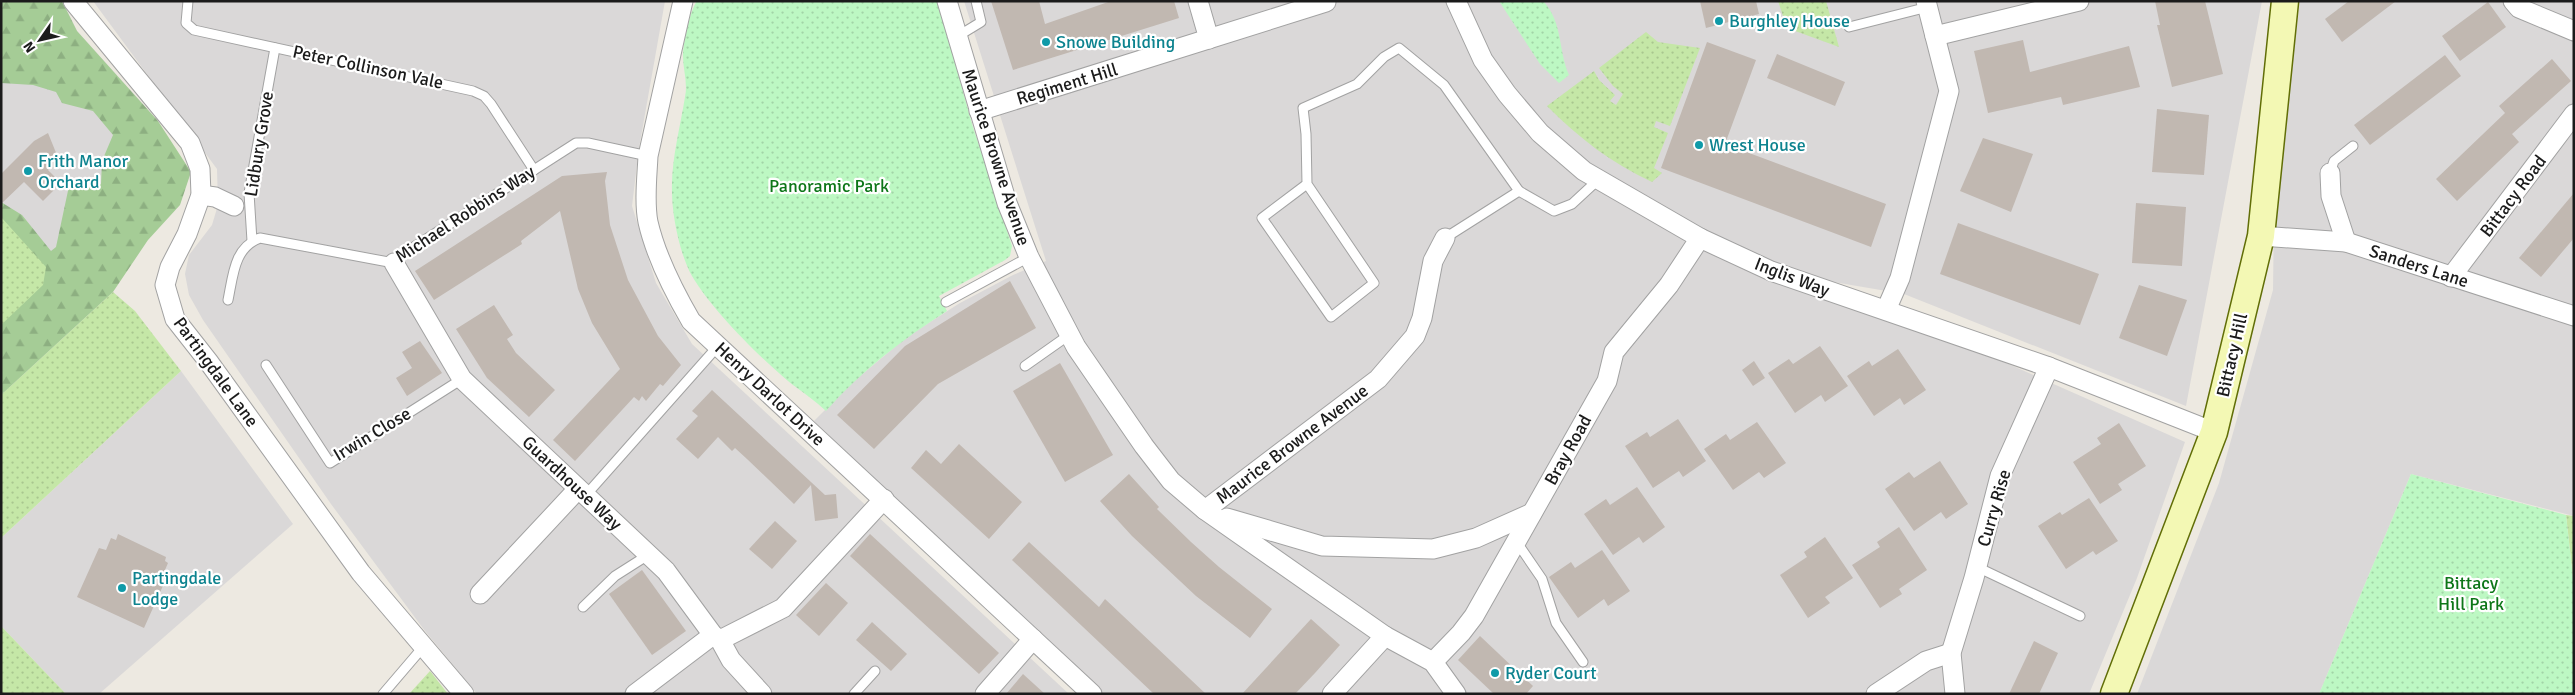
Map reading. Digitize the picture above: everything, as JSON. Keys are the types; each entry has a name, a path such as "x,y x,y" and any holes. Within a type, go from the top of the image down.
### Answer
{"main road":[{"name":"Bittacy Hill","path":"2114,694 2214,432 2260,236 2285,1"}],"street":[{"name":"Partingdale Lane","path":"73,1 190,143 200,169 201,195 187,234 170,267 165,285 175,319 208,361 355,565 464,694"},
{"name":"Henry Darlot Drive","path":"684,1 648,156 648,221 664,269 691,321 1092,694"},
{"name":"Maurice Browne Avenue","path":"947,1 1007,203 1029,257 1069,335 1144,446 1172,481 1205,510 1378,378 1415,336 1422,318 1433,261 1445,238"},
{"path":"1198,1 1209,39"},
{"name":"Inglis Way","path":"1456,1 1482,60 1507,94 1540,133 1584,170 1700,238 1771,271 2049,367 2214,432"},
{"path":"1935,36 2079,1"},
{"path":"2513,1 2518,8 2574,31"},
{"name":"Regiment Hill","path":"979,111 1326,2"},
{"path":"1886,310 1900,278 1950,91 1927,4"},
{"name":"Bittacy Road","path":"2451,276 2574,114"},
{"path":"2330,173 2331,196 2346,242"},
{"path":"201,195 215,197 234,206"},
{"name":"Sanders Lane","path":"2260,236 2346,242 2574,316"},
{"name":"Bray Road","path":"1433,662 1461,633 1474,616 1607,381 1614,352 1669,285 1700,238"},
{"name":"Guardhouse Way","path":"394,263 462,379 666,571 731,660 762,694"},
{"name":"Curry Rise","path":"1956,694 1951,653 1977,567 2000,476 2049,367"},
{"path":"480,594 582,492"},
{"path":"635,694 716,638 784,608 884,500"},
{"path":"1205,510 1242,524 1322,546 1432,549 1476,538 1532,513"},
{"path":"1205,510 1385,636 1433,662 1456,694"},
{"path":"1332,694 1385,636"},
{"path":"985,694 1034,639"},
{"path":"1876,694 1926,661 1951,653"}],"lane":[{"name":"Peter Collinson Vale","path":"188,1 186,22 189,27 275,48 456,85 484,96 534,170"},
{"path":"958,36 981,22 976,1"},
{"path":"1849,27 1927,4"},
{"name":"Lidbury Grove","path":"252,241 249,193 275,48"},
{"path":"1307,184 1262,218 1330,317 1374,284 1307,184 1306,134 1302,108 1357,84 1384,57 1399,48 1444,85 1519,192 1554,211 1572,204 1599,179"},
{"name":"Michael Robbins Way","path":"252,241 260,238 394,263 403,254 576,143 588,143 648,156"},
{"path":"2330,173 2334,161 2353,146"},
{"path":"1445,238 1519,192"},
{"path":"228,300 237,259 252,241"},
{"path":"946,302 1029,257"},
{"path":"1025,366 1069,335"},
{"path":"582,492 718,346"},
{"name":"Irwin Close","path":"266,365 330,463 462,379"},
{"path":"1516,541 1542,579 1556,623 1583,662"},
{"path":"583,607 615,576 648,555"},
{"path":"1977,567 2080,616"},
{"path":"383,694 424,646"},
{"path":"854,694 875,671"}],"shaded area":[{"path":"1,1 62,1 77,31 158,121 67,282 1,209"},
{"path":"93,1 665,1 639,148 632,206 656,283 692,344 1069,694 477,694 425,631 331,504 203,320 189,295 185,274 189,255 212,225 218,205 217,169"},
{"path":"964,1 2262,1 2186,406 1904,294 1775,272 1886,310 2185,442 2137,578 2089,694 1102,694 814,421 854,381 908,336 960,303 1013,275 1046,261"},
{"path":"2300,1 2574,1 2574,516 2411,474 2319,694 2137,694 2219,483 2273,290 2274,215"},
{"path":"181,371 293,524 99,694 66,694 1,626 1,538"}],"green space":[{"path":"1,1 62,1 77,31 158,121 191,172 180,205 148,240 113,292 1,395 1,325 43,285 46,267 1,217 1,202 22,215 51,251 56,247 69,186 84,179 90,187 101,184 102,161 113,135 93,111 62,103 56,92 33,85 1,83"},
{"name":"Panoramic Park","path":"697,1 938,1 972,124 1012,246 1010,256 939,296 947,311 883,356 853,382 826,411 781,375 724,319 692,276 684,257 673,212 672,180 674,156 686,92 684,44 689,19"},
{"path":"1499,1 1544,2 1554,19 1569,75 1559,83 1540,64"},
{"path":"1778,1 1826,1 1839,47 1787,28"},
{"path":"1646,32 1658,42 1700,48 1670,126 1656,121 1654,127 1668,133 1654,168 1662,173 1652,182 1623,167 1596,149 1547,106 1594,71 1599,80 1615,95 1610,101 1616,105 1623,94 1613,86 1599,68"},
{"path":"1,209 37,242 57,283 1,337"},
{"path":"113,292 135,311 181,371 1,538 1,395"},
{"name":"Bittacy Hill Park","path":"2411,474 2566,515 2574,587 2574,694 2319,694"},
{"path":"2566,515 2574,516 2574,587"},
{"path":"1,626 66,694 1,694"},
{"path":"430,671 448,694 409,694"}],"building":[{"path":"991,1 1039,1 1045,24 1111,1 1174,1 1179,18 1013,70"},
{"name":"Burghley House","path":"1700,1 1756,1 1759,14 1706,28"},
{"path":"2155,1 2205,1 2223,74 2172,87 2157,25 2160,25"},
{"path":"2349,1 2396,1 2342,42 2325,19"},
{"path":"2488,2 2506,27 2460,61 2442,36"},
{"path":"2023,40 2030,72 2129,46 2140,87 2063,105 2061,97 1988,113 1974,51"},
{"name":"Wrest House","path":"1707,42 1756,60 1725,144 1886,204 1871,247 1661,168"},
{"path":"1777,54 1845,82 1835,106 1767,78"},
{"path":"2445,55 2461,76 2370,145 2354,125"},
{"path":"2552,59 2571,81 2512,134 2519,142 2457,201 2436,179 2505,113 2499,106"},
{"path":"2157,109 2209,115 2204,175 2152,172"},
{"name":"Frith Manor Orchard","path":"48,133 61,165 48,170 61,183 43,201 24,182 1,204 1,174 34,141"},
{"path":"1983,138 2033,154 2011,212 1960,191"},
{"path":"607,172 605,181 610,225 628,280 658,336 681,365 663,386 660,384 646,401 642,396 639,401 634,397 575,461 553,440 620,369 592,323 578,289 560,211 521,241 522,244 434,300 415,271 562,176"},
{"path":"2574,193 2574,238 2541,277 2519,258"},
{"path":"2136,203 2186,207 2182,266 2132,263"},
{"path":"1958,223 2099,274 2080,325 1940,274"},
{"path":"1010,281 1036,328 938,384 874,449 837,415 905,346"},
{"path":"2139,285 2187,300 2167,356 2119,338"},
{"path":"494,305 513,335 507,339 516,353 555,390 529,417 487,378 456,329"},
{"path":"420,341 442,373 407,396 396,378 412,368 402,352"},
{"path":"1820,346 1848,386 1825,402 1821,395 1795,413 1768,373 1789,359 1793,364"},
{"path":"1898,349 1926,390 1904,405 1900,398 1874,416 1847,376 1869,361 1872,366"},
{"path":"1754,361 1765,378 1753,386 1742,370"},
{"path":"1060,363 1113,455 1065,482 1013,391"},
{"path":"712,390 825,495 836,494 838,518 815,521 811,485 794,504 735,448 732,451 718,437 698,459 676,439 698,416 692,411"},
{"path":"1678,419 1706,461 1683,477 1679,471 1653,488 1625,446 1647,432 1650,437"},
{"path":"1757,422 1786,463 1764,478 1759,472 1733,490 1704,449 1726,434 1730,440"},
{"path":"2119,423 2146,466 2118,484 2122,490 2100,504 2073,462 2101,444 2097,438"},
{"path":"959,444 1022,502 989,539 911,468 926,450 941,464"},
{"path":"1940,461 1968,504 1946,519 1941,512 1914,531 1885,489 1909,472 1914,478"},
{"path":"1129,474 1159,507 1157,509 1191,542 1272,609 1250,638 1196,596 1132,536 1100,501"},
{"path":"1637,487 1665,527 1643,543 1639,537 1613,555 1584,514 1606,499 1610,505"},
{"path":"2089,498 2118,541 2096,555 2093,551 2066,569 2038,526 2060,512 2062,515"},
{"path":"775,521 797,541 772,569 749,549"},
{"path":"1899,527 1927,570 1899,589 1902,594 1880,608 1852,565 1880,547 1877,542"},
{"name":"Partingdale Lodge","path":"118,534 166,557 165,561 168,563 162,577 166,579 144,628 77,597 99,548 106,550 111,538 116,540"},
{"path":"870,534 999,653 979,674 850,556"},
{"path":"1825,537 1853,578 1825,597 1830,603 1808,618 1780,575 1807,557 1804,552"},
{"path":"1029,542 1099,607 1105,599 1206,694 1154,694 1012,560"},
{"path":"1602,550 1630,591 1608,606 1604,599 1578,618 1549,577 1571,562 1575,568"},
{"path":"642,570 686,631 652,655 609,594"},
{"path":"826,583 848,603 819,636 796,615"},
{"path":"1311,619 1340,645 1315,673 1295,694 1242,694"},
{"path":"872,622 907,654 891,671 856,640"},
{"name":"Ryder Court","path":"1480,636 1533,686 1526,694 1494,694 1458,660"},
{"path":"2034,641 2058,653 2039,694 2009,694"},
{"path":"1023,674 1045,694 1006,694"}],"place":[{"name":"Burghley House","path":"1719,21"},
{"name":"Snowe Building","path":"1046,42"},
{"name":"Wrest House","path":"1699,145"},
{"name":"Frith Manor Orchard","path":"28,171"},
{"name":"Partingdale Lodge","path":"122,588"},
{"name":"Ryder Court","path":"1495,673"}]}
